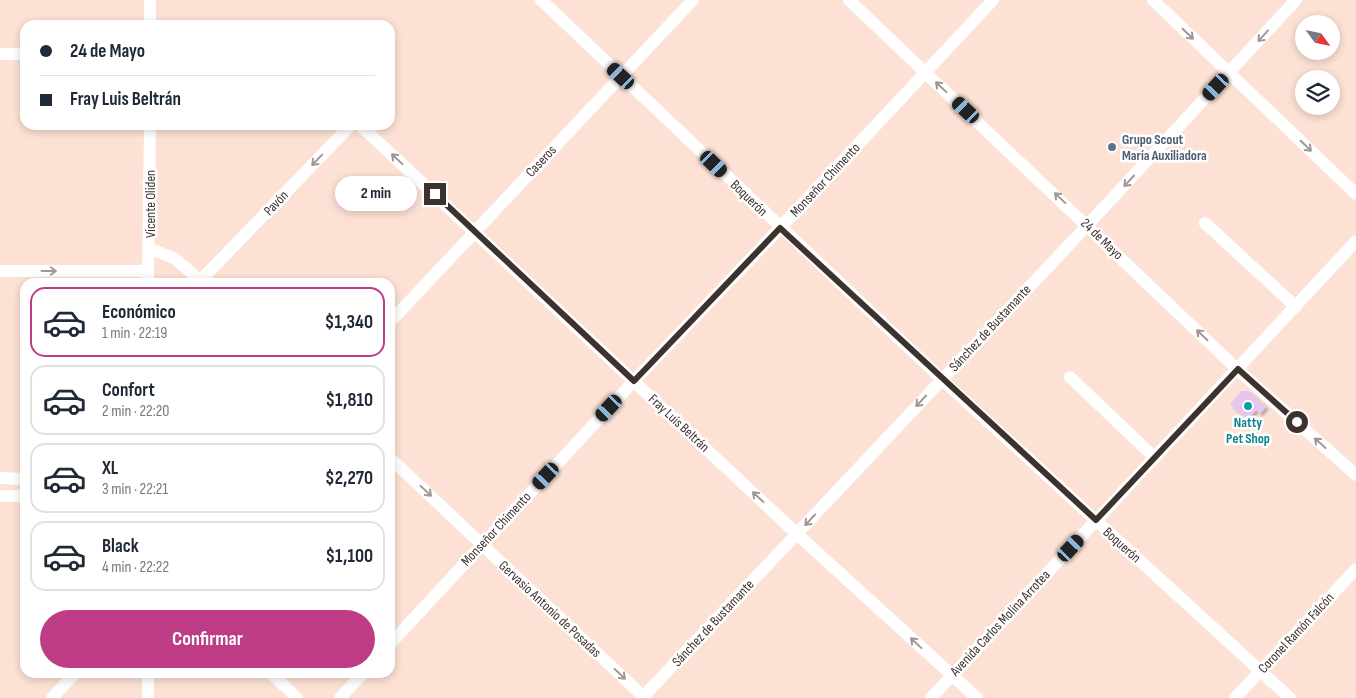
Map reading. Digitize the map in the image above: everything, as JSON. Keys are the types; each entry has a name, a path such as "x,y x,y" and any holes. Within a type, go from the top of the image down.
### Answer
{"street":[{"path":"150,0 150,20"},
{"name":"Boquerón","path":"540,0 780,228 1290,698"},
{"name":"Caseros","path":"395,317 693,0"},
{"name":"24 de Mayo","path":"849,0 1238,369 1356,475"},
{"name":"Monseñor Chimento","path":"395,639 634,381 993,0"},
{"path":"1152,0 1356,194"},
{"name":"Sánchez de Bustamante","path":"644,698 942,378 1088,225 1296,0"},
{"path":"0,54 20,54"},
{"name":"Vicente Oliden","path":"148,277 150,249 150,130"},
{"name":"Pavón","path":"205,278 346,130"},
{"name":"Fray Luis Beltrán","path":"365,130 797,534 977,698"},
{"path":"1204,223 1296,307"},
{"name":"Avenida Carlos Molina Arrotea","path":"931,698 1356,242"},
{"path":"150,249 174,258 196,278"},
{"path":"0,272 148,277"},
{"path":"1070,377 1155,458"},
{"name":"Gervasio Antonio de Posadas","path":"395,463 644,698"},
{"path":"0,478 20,479"},
{"path":"0,496 20,496"},
{"name":"Coronel Ramón Falcón","path":"1235,698 1356,569"},
{"path":"52,698 70,678"},
{"path":"148,678 148,698"},
{"path":"276,678 297,698"},
{"path":"340,698 358,678"}],"building":[{"name":"Natty Pet Shop","path":"1241,391 1249,391 1266,407 1260,414 1256,410 1248,420 1230,404"}],"place":[{"name":"Grupo Scout María Auxiliadora","path":"1112,147"},
{"name":"Natty Pet Shop","path":"1248,406"}],"route":[{"path":"435,194 634,381 780,228 1096,520 1238,369 1297,422"}]}
